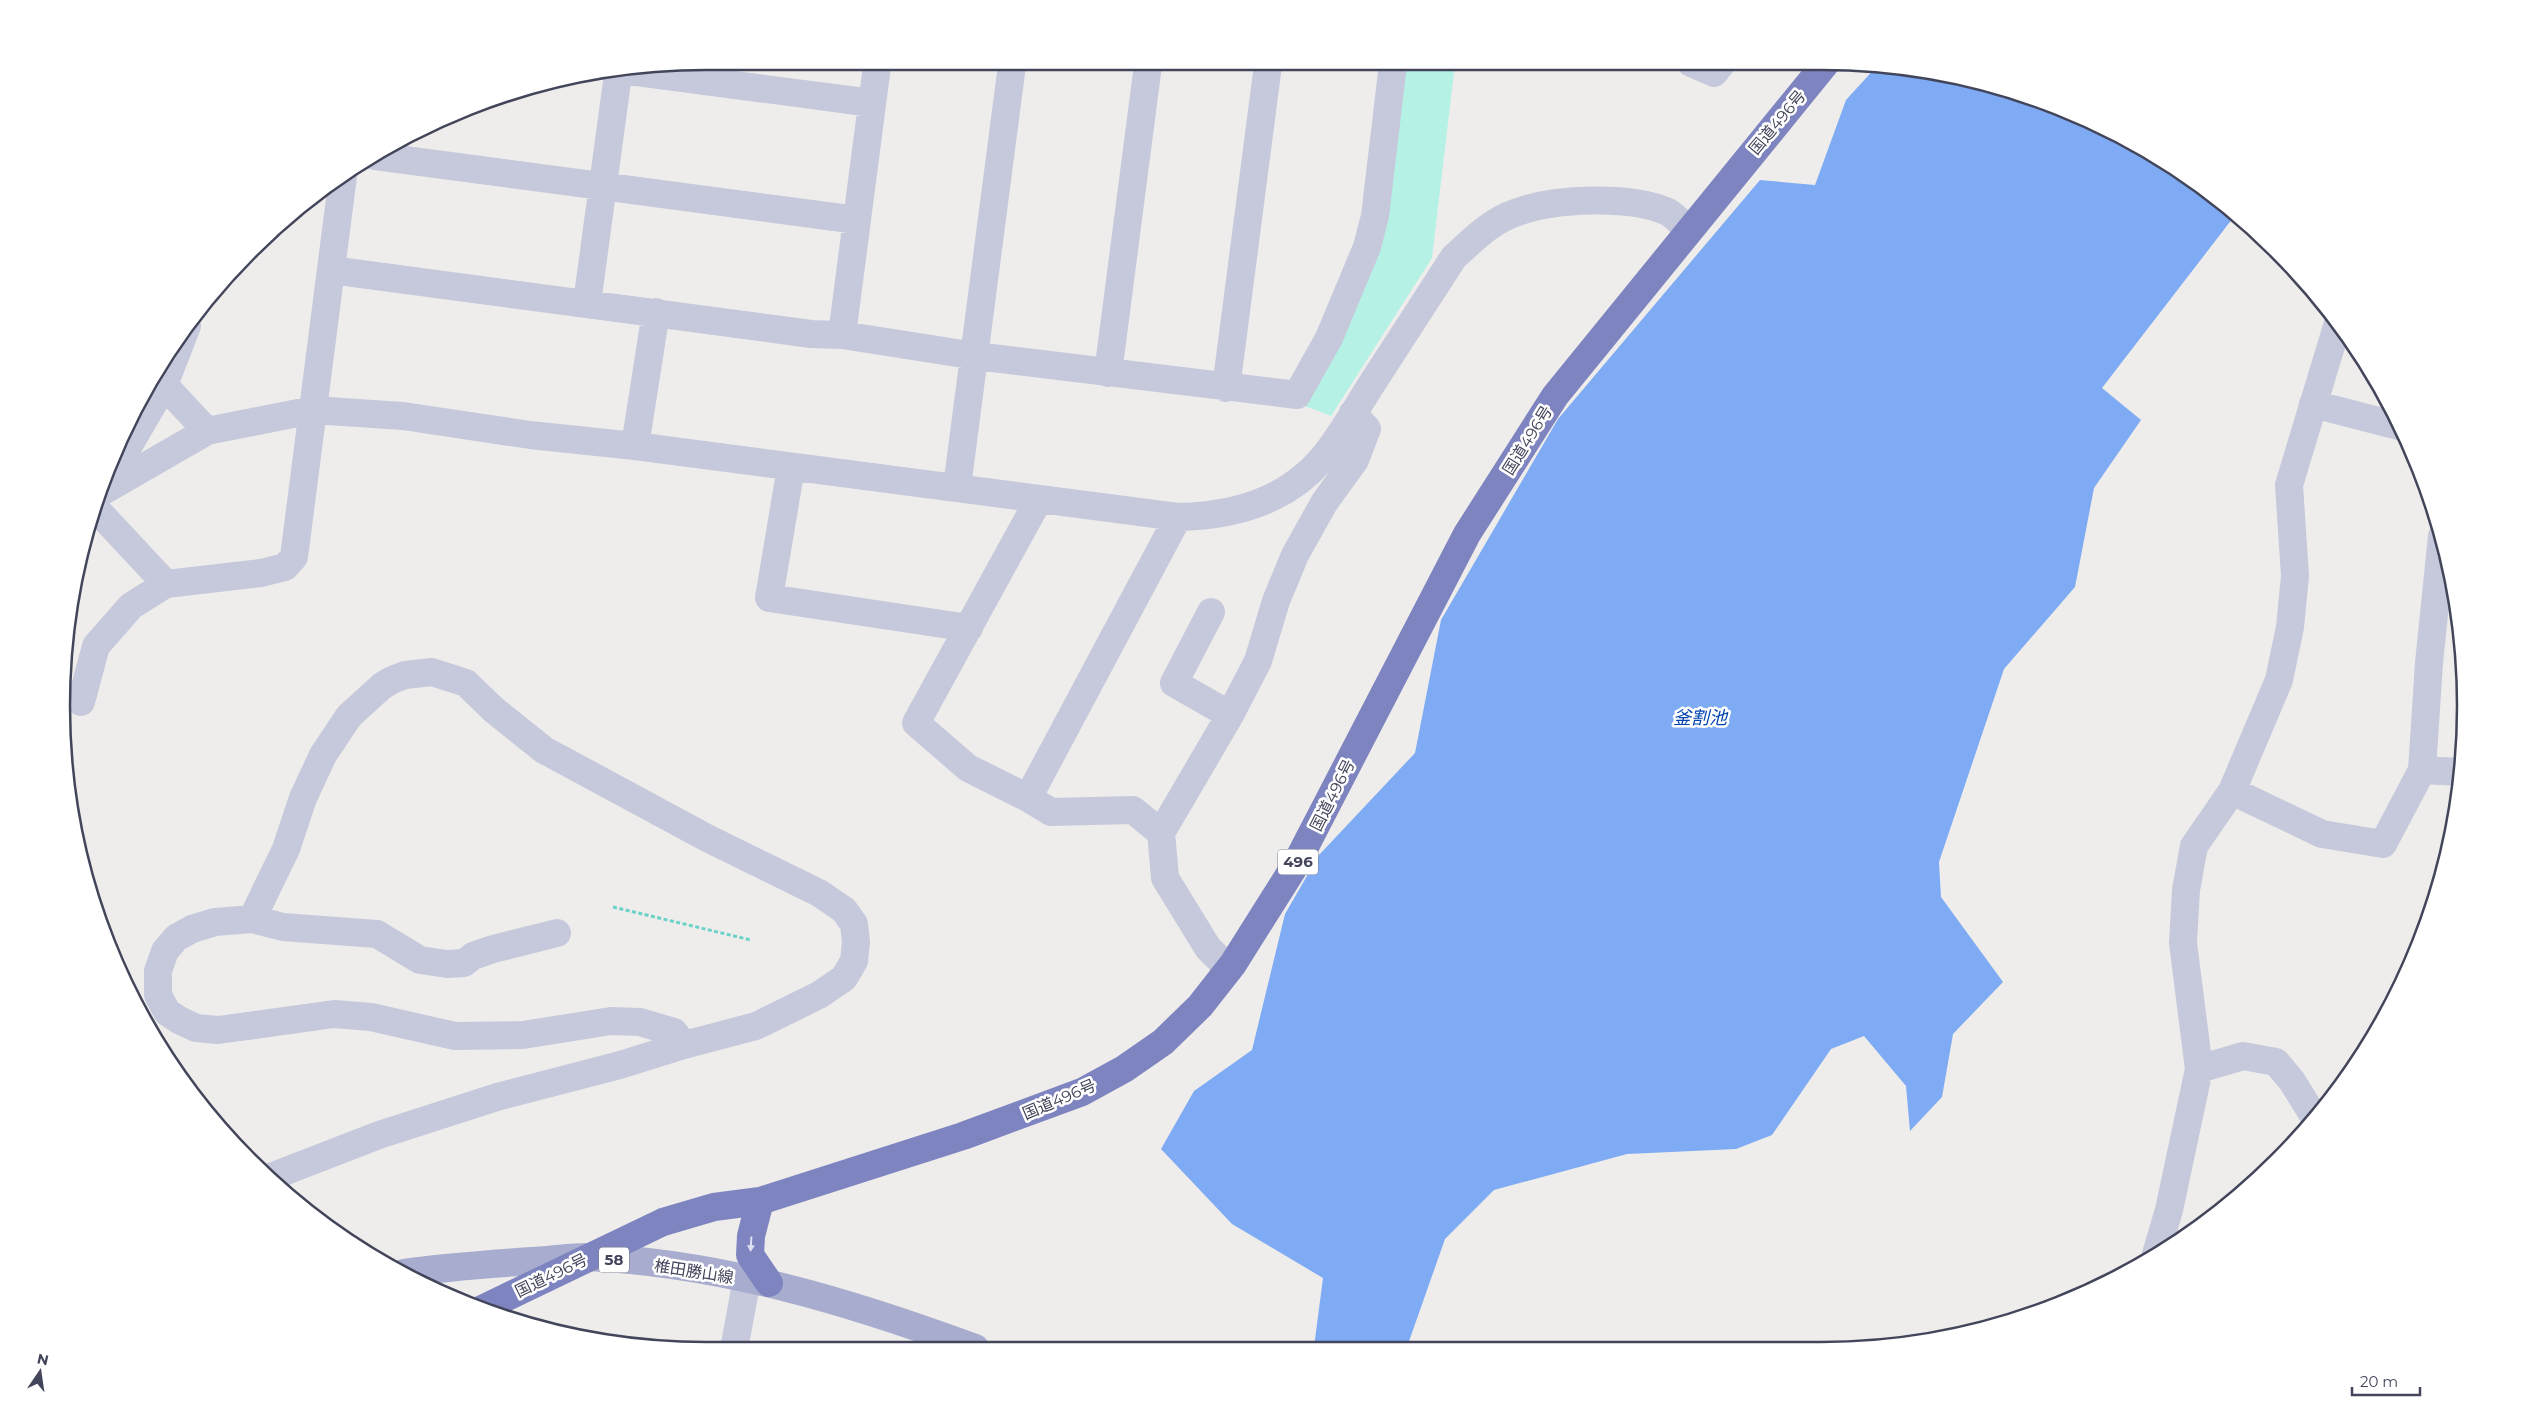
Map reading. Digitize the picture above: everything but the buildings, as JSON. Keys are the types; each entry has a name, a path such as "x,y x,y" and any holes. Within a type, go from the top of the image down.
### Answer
{"highway":[{"name":"国道496号","path":"492,1304 663,1222 714,1207 760,1201 963,1136 1082,1092 1124,1069 1163,1042 1200,1006 1229,969 1296,864 1467,534 1554,396 1688,230 1812,70"},
{"path":"758,1281 750,1255 751,1236 760,1201"}],"main road":[{"name":"椎田勝山線","path":"416,1271 587,1257 669,1266 758,1281 822,1297 907,1323 959,1342"}],"street":[{"path":"842,335 876,70"},
{"path":"957,487 976,356 1012,70"},
{"path":"1108,373 1147,70"},
{"path":"1226,388 1267,70"},
{"path":"331,270 811,334 842,335 976,356 1226,388 1297,395 1329,338 1367,248 1375,216 1392,70"},
{"path":"649,72 872,103"},
{"path":"587,303 616,76"},
{"path":"384,157 856,220"},
{"path":"81,702 96,646 131,606 166,584 261,573 285,567 294,557 342,185"},
{"path":"107,493 207,431 313,410 403,416 530,435 635,446 1178,517 1210,517 1236,512 1261,504 1284,490 1320,461 1454,257 1481,232 1513,213 1554,202 1618,202 1650,206 1670,213 1688,230"},
{"path":"635,446 656,312"},
{"path":"2159,1245 2169,1210 2199,1069 2183,944 2186,890 2194,846 2232,791 2279,680 2290,627 2295,576 2289,485 2335,332"},
{"path":"116,468 164,385 176,355"},
{"path":"164,385 207,431"},
{"path":"2313,404 2391,424"},
{"path":"1229,969 1208,948 1164,878 1161,832 1230,715 1258,661 1276,601 1295,555 1324,503 1355,460 1367,428 1353,412"},
{"path":"791,467 769,598 969,628"},
{"path":"1039,499 916,723 968,768 1028,798 1051,812 1133,810 1161,832"},
{"path":"103,504 166,584"},
{"path":"1028,798 1178,517"},
{"path":"2232,791 2322,834 2383,844 2422,770 2429,663 2440,560"},
{"path":"1211,612 1174,683 1230,715"},
{"path":"252,919 286,849 303,798 323,756 349,716 382,686 392,680 405,675 432,672 466,683 494,710 544,750 690,829 819,893 844,910 854,924 856,942 854,961 844,978 819,995 756,1026 684,1045 620,1065 497,1097 380,1135 277,1175"},
{"path":"2422,770 2454,772"},
{"path":"557,933 493,949 473,956 464,962 447,964 420,960 377,934 283,927 252,919 215,922 192,929 176,938 164,951 158,972 158,995 167,1012 196,1028 218,1030 334,1014 371,1017 455,1036 523,1034 611,1021 640,1022 674,1032 684,1045"},
{"path":"2199,1069 2243,1056 2276,1062 2292,1081 2311,1111"},
{"path":"736,1342 758,1281"}],"path":[{"path":"613,907 751,940"}],"green space":[{"path":"1402,70 1454,70 1432,258 1331,416 1305,406 1376,252"}],"water":[{"name":"釜割池","path":"1872,72 1945,82 2025,104 2064,118 2139,155 2208,201 2231,220 2102,388 2141,420 2094,488 2075,587 2004,669 1939,862 1941,897 2003,982 1953,1034 1942,1097 1910,1131 1906,1086 1864,1036 1831,1049 1772,1135 1736,1149 1627,1154 1494,1190 1445,1239 1409,1342 1315,1342 1323,1278 1232,1224 1161,1149 1194,1091 1252,1050 1285,914 1319,855 1415,753 1441,620 1558,419 1760,180 1815,185 1846,100"}]}
